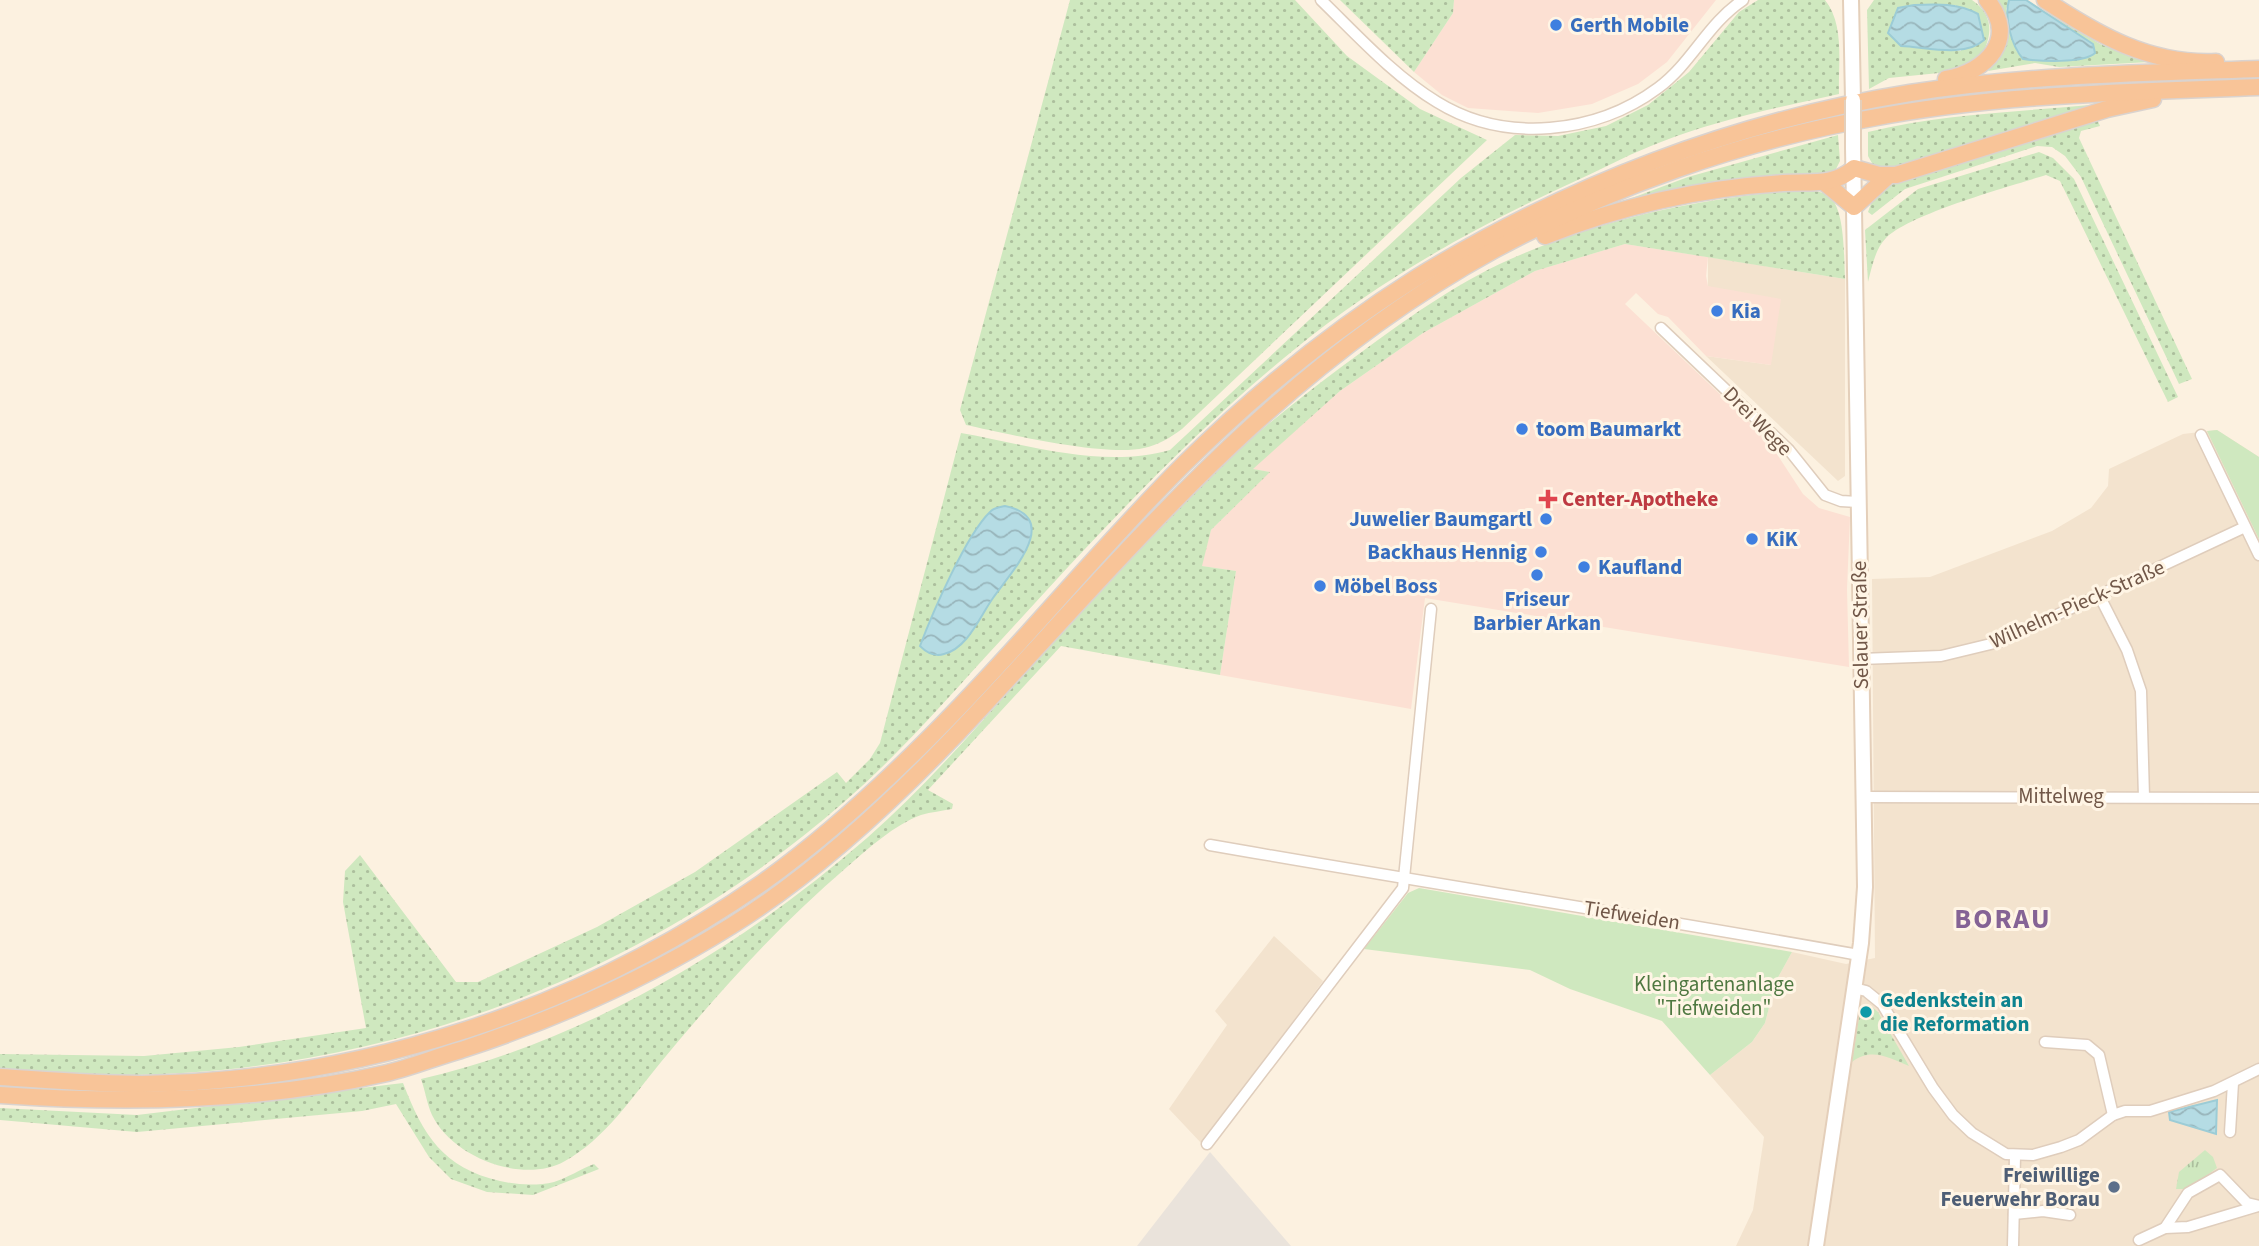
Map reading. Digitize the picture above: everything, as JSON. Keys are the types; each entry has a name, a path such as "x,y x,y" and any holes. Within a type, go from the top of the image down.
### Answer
{"highway":[{"path":"1906,94 1921,84 1972,72 1986,63 1996,48 1999,32 1996,15 1987,0"},
{"path":"2045,0 2101,35 2140,51 2181,60 2224,61 2254,69"},
{"path":"0,1077 142,1084 244,1076 385,1055 484,1024 633,962 754,888 810,846 928,738 1185,463 1276,380 1371,308 1501,230 1650,162 1757,126 1906,94 2050,78 2254,69"},
{"path":"0,1095 143,1100 220,1097 313,1086 390,1072 492,1040 579,1007 641,977 735,923 849,835 982,708 1122,553 1244,430 1334,356 1493,251 1600,200 1656,178 1813,130 1872,118 1982,102 2259,87"},
{"path":"1825,183 1854,207 1888,176 2107,109 2172,97 2196,89"},
{"path":"1493,251 1511,251 1582,223 1667,198 1752,185 1825,183 1841,178 1854,168 1888,176"}],"main road":[{"name":"Selauer Straße","path":"1816,1246 1859,955 1865,887 1852,0"}],"street":[{"path":"1321,0 1411,84 1440,104 1492,124 1532,129 1583,123 1620,110 1647,96 1686,62 1713,23 1743,0"},
{"name":"Drei Wege","path":"1661,328 1789,450 1821,492 1835,500 1858,502"},
{"path":"2201,435 2259,555"},
{"name":"Wilhelm-Pieck-Straße","path":"1861,659 1941,656 2014,637 2245,527"},
{"path":"2099,595 2127,650 2141,691 2144,797"},
{"path":"1207,1144 1403,888 1431,608"},
{"name":"Mittelweg","path":"1863,797 2259,798"},
{"name":"Tiefweiden","path":"1210,845 1404,879 1643,915 1859,955"},
{"path":"1854,988 1866,991 1882,1004 1933,1088 1953,1115 1996,1149 2015,1156 2042,1153 2080,1140 2113,1115 2125,1111 2150,1111 2233,1083 2259,1069"},
{"path":"2045,1042 2087,1045 2099,1055 2113,1115"},
{"path":"2230,1132 2233,1083"},
{"path":"2013,1246 2015,1156"},
{"path":"2165,1228 2188,1193 2220,1175 2247,1203 2259,1206"},
{"path":"2139,1240 2165,1228 2188,1227 2259,1206"},
{"path":"2014,1214 2043,1211 2070,1216"}],"shaded area":[{"path":"1454,0 1716,0 1667,62 1638,84 1592,104 1538,113 1468,108 1442,95 1414,72 1453,13"},
{"path":"1625,244 1708,257 1708,286 1781,299 1771,365 1706,356 1668,317 1658,314 1636,293 1625,304 1767,439 1803,494 1819,508 1850,517 1847,589 1849,667 1425,598 1411,709 1220,675 1236,571 1201,566 1211,530 1269,472 1252,469 1340,391 1423,333 1535,271"},
{"path":"1708,257 1845,279 1845,476 1838,481 1706,356 1771,365 1708,286"},
{"path":"2217,430 2259,457 2259,1246 1736,1246 1753,1210 1764,1137 1710,1075 1752,1042 1765,1023 1776,981 1792,952 1846,964 1875,958 1872,579 1930,577 2052,531 2091,508 2108,486 2109,469 2183,434"},
{"path":"1274,936 1323,981 1202,1144 1169,1109 1227,1025 1215,1011"},
{"path":"1210,1152 1291,1246 1137,1246"}],"green space":[{"path":"1070,0 1295,0 1347,56 1420,109 1487,140 1182,429 1164,441 1144,448 1127,450 1082,447 1006,434 966,425 960,410"},
{"path":"1340,0 1454,0 1453,13 1414,72"},
{"path":"1758,0 1825,0 1838,33 1839,94 1727,121 1641,150 1469,234 1397,276 1328,323 1256,382 1180,452 1107,525 886,764 844,802 754,873 658,933 556,984 449,1023 339,1052 227,1069 114,1075 0,1069 0,1054 144,1056 239,1047 366,1028 343,902 345,871 360,855 456,982 478,982 597,927 695,872 837,772 846,783 870,759 880,743 961,433 1092,456 1144,455 1170,450 1461,178 1515,135 1558,136 1606,126 1648,105 1689,72 1739,12"},
{"path":"1874,0 1972,0 1980,7 1988,22 1986,47 1976,63 1939,73 1889,78 1869,89 1867,10","holes":["1915,5 1956,5 1961,51 1901,46 1888,33"]},
{"path":"1996,0 2009,0 2006,9 2017,52 2046,59 2093,44 2026,0 2100,44 2149,62 2059,67 2035,63 1988,71 2000,55 2003,38"},
{"path":"2090,105 1892,168 1873,165 1868,156 1868,132 1950,117"},
{"path":"2097,119 2100,126 2081,131 2079,138 2192,379 2179,384 2081,177 2065,156 2052,147 2037,146 1905,189 1872,215 1868,212 1872,201 1892,182"},
{"path":"1838,135 1840,161 1834,173 1729,180 1616,204 1688,177"},
{"path":"2039,152 2053,158 2074,179 2178,397 2168,402 2060,181 2046,175 1938,210 1898,229 1879,247 1868,282 1865,230 1918,189"},
{"path":"1788,191 1821,193 1831,198 1836,205 1843,236 1845,279 1625,244 1535,271 1423,333 1340,391 1253,469 1270,472 1211,530 1202,566 1236,571 1220,675 1061,646 928,790 953,804 952,809 921,815 901,825 822,889 750,960 617,1116 579,1152 548,1168 510,1168 490,1163 472,1154 442,1130 430,1111 421,1079 542,1041 601,1015 714,953 818,878 867,838 916,792 1134,554 1220,467 1290,407 1400,324 1499,264 1552,242 1652,212"},
{"path":"2217,430 2259,457 2259,539 2207,431"},
{"name":"Kleingartenanlage \"Tiefweiden\"","path":"1419,888 1792,952 1776,981 1765,1023 1752,1042 1710,1075 1662,1021 1570,989 1530,970 1364,949 1408,893"},
{"path":"1871,1006 1878,1012 1909,1066 1887,1057 1873,1055 1866,1055 1852,1062 1860,1011 1863,1007"},
{"path":"403,1083 427,1133 438,1147 464,1168 480,1175 520,1184 554,1182 594,1164 599,1169 533,1195 487,1192 451,1179 429,1157 396,1104 362,1111 137,1132 0,1120 0,1108 137,1115"},
{"path":"2205,1150 2213,1157 2217,1168 2188,1189 2176,1189 2179,1172"}],"water":[{"path":"2009,0 2026,0 2093,44 2095,53 2071,60 2023,59 2010,31 2007,14"},
{"path":"1914,5 1955,6 1978,14 1984,40 1966,49 1956,50 1901,46 1888,33 1898,8"},
{"path":"1005,506 1022,512 1030,522 1028,547 967,638 952,651 944,654 934,655 928,652 920,646 960,556 990,512"},
{"path":"2217,1100 2216,1134 2170,1120 2169,1112"}],"place":[{"name":"Gerth Mobile","path":"1556,25"},
{"name":"Kia","path":"1717,311"},
{"name":"toom Baumarkt","path":"1522,429"},
{"name":"Center-Apotheke","path":"1548,499"},
{"name":"Juwelier Baumgartl","path":"1546,519"},
{"name":"KiK","path":"1752,539"},
{"name":"Backhaus Hennig","path":"1541,552"},
{"name":"Kaufland","path":"1584,567"},
{"name":"Friseur Barbier Arkan","path":"1537,575"},
{"name":"Möbel Boss","path":"1320,586"},
{"name":"Gedenkstein an die Reformation","path":"1866,1012"},
{"name":"Freiwillige Feuerwehr Borau","path":"2114,1187"}],"district":[{"name":"BORAU","path":"2003,918"}]}
